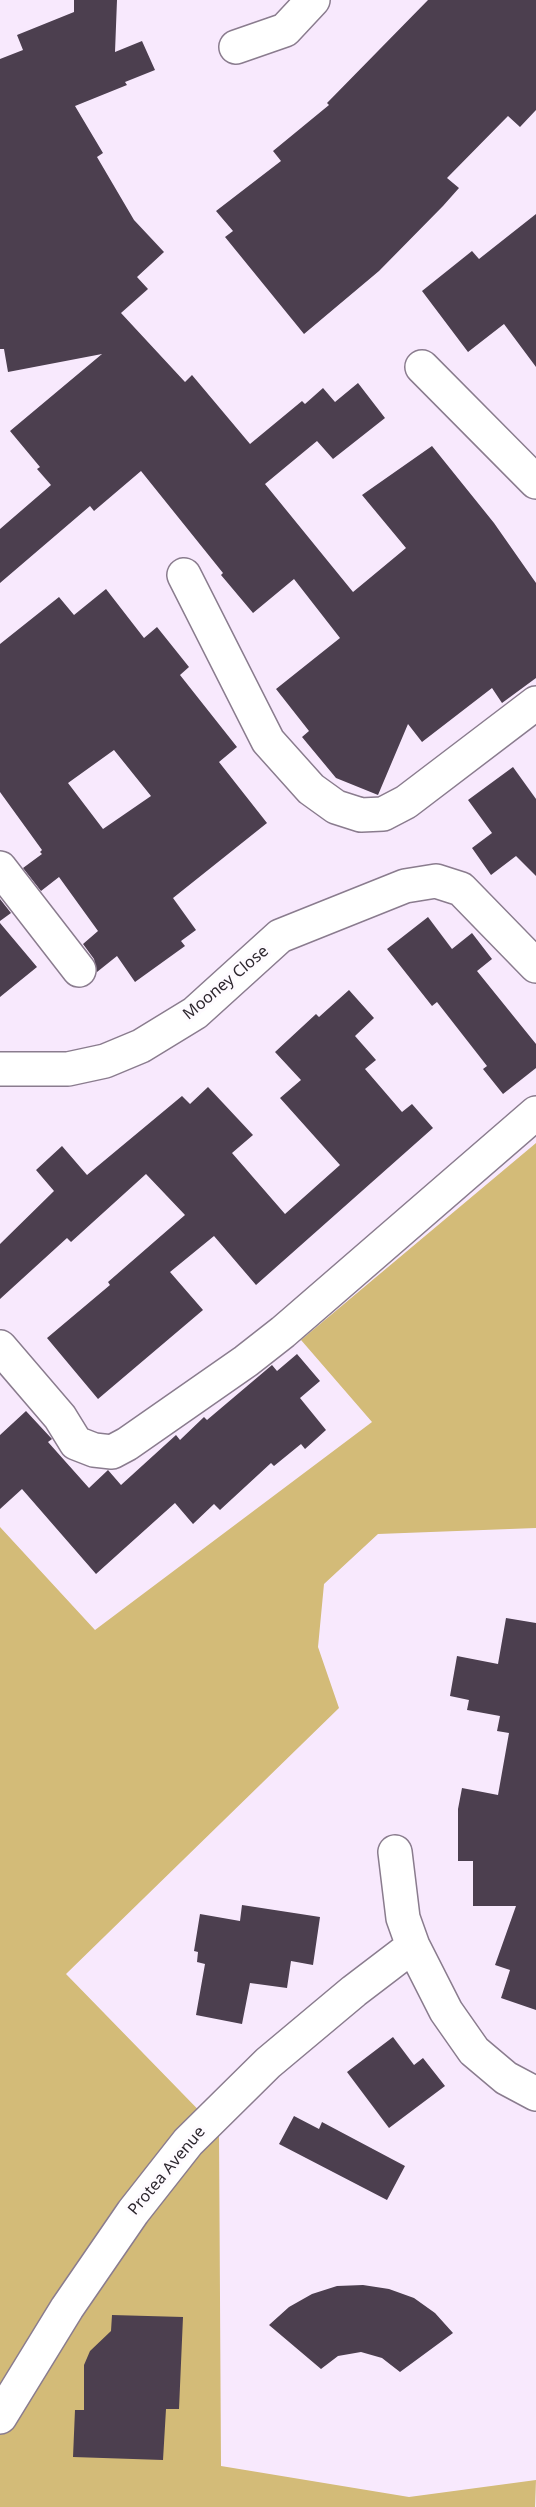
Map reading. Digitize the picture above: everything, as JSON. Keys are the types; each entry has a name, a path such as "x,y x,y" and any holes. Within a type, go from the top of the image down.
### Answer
{"street":[{"path":"236,47 285,30 313,0"},
{"path":"422,367 536,482"},
{"path":"184,575 268,741 311,789 336,807 361,815 383,814 406,802 536,703"},
{"path":"0,868 79,970"},
{"name":"Mooney Close","path":"0,1069 68,1069 105,1061 141,1046 195,1012 280,936 405,886 435,881 461,889 536,966"},
{"path":"0,1347 60,1417 76,1443 94,1450 112,1452 127,1444 246,1361 283,1332 536,1113"},
{"path":"395,1852 403,1918 413,1946 446,2011 474,2051 506,2079 536,2094"},
{"name":"Protea Avenue","path":"0,2417 67,2308 133,2212 188,2142 268,2063 354,1991 413,1946"}],"shaded area":[{"path":"536,1143 536,1528 378,1534 324,1584 318,1647 339,1708 66,1974 219,2131 221,2466 409,2497 536,2480 535,2507 0,2507 0,1527 95,1630 372,1422 301,1340"}],"building":[{"path":"74,0 117,0 115,52 142,41 155,70 125,82 127,85 75,106 103,153 97,157 134,220 164,252 137,277 148,289 121,313 185,382 192,375 250,444 302,401 305,404 323,388 335,402 358,383 385,418 333,459 317,441 265,484 353,592 406,548 362,495 432,446 494,523 536,583 536,678 502,703 492,688 422,742 408,724 378,795 336,778 302,737 309,731 276,689 340,638 294,579 253,613 141,471 94,511 90,506 0,583 0,529 51,485 37,469 40,467 10,431 102,354 8,372 4,349 0,349 0,59 23,50 17,35 74,12"},
{"path":"428,0 536,0 536,110 520,127 508,116 447,178 459,188 443,206 379,271 304,334 225,237 233,231 216,211 281,161 273,151 329,105 327,103"},
{"path":"536,214 536,367 504,324 468,352 422,291 472,251 479,259"},
{"path":"106,589 144,638 157,627 189,667 180,675 237,747 219,762 267,823 173,898 196,930 181,941 185,946 135,982 117,956 97,972 94,959 83,944 98,931 59,877 41,891 23,868 42,854 40,852 42,850 0,792 0,644 59,597 74,615","holes":["114,750 151,796 103,829 68,783"]},
{"path":"513,767 536,799 536,876 516,856 491,875 472,848 492,833 468,800"},
{"path":"0,899 11,913 0,921"},
{"path":"428,917 452,949 472,933 492,959 477,971 536,1044 536,1068 503,1094 483,1069 487,1066 437,1002 432,1006 387,949"},
{"path":"0,923 37,967 0,997"},
{"path":"349,990 374,1018 355,1036 376,1060 365,1069 402,1112 412,1104 433,1128 256,1285 214,1236 170,1272 203,1310 98,1399 47,1338 110,1285 108,1282 185,1215 146,1174 71,1242 67,1238 0,1299 0,1244 54,1191 36,1170 62,1146 87,1175 182,1096 190,1104 208,1087 253,1135 232,1153 285,1214 340,1165 280,1098 301,1080 275,1052 316,1014 319,1017"},
{"path":"297,1354 320,1381 300,1398 326,1430 305,1449 301,1444 274,1466 271,1463 220,1510 214,1504 193,1524 175,1503 96,1574 22,1489 0,1509 0,1435 26,1411 52,1439 48,1442 89,1488 108,1470 121,1485 176,1435 180,1440 204,1417 207,1420 272,1365 277,1371"},
{"path":"506,1618 536,1623 536,2010 501,1998 510,1970 495,1965 516,1906 473,1906 473,1861 458,1861 458,1809 462,1788 498,1795 509,1733 497,1731 500,1716 467,1710 469,1700 450,1696 457,1656 498,1664"},
{"path":"242,1905 320,1917 313,1965 291,1961 287,1988 250,1983 242,2024 196,2015 205,1964 197,1962 198,1952 194,1951 200,1914 240,1921"},
{"path":"393,2037 414,2065 423,2058 445,2086 389,2128 347,2072"},
{"path":"294,2116 319,2129 322,2122 405,2166 387,2200 279,2144"},
{"path":"363,2285 389,2289 414,2298 435,2313 453,2333 400,2372 382,2358 361,2352 338,2356 321,2369 269,2325 289,2307 312,2294 337,2286"},
{"path":"112,2315 183,2317 179,2409 166,2409 163,2460 73,2457 75,2410 84,2410 84,2365 90,2351 111,2331"}]}
